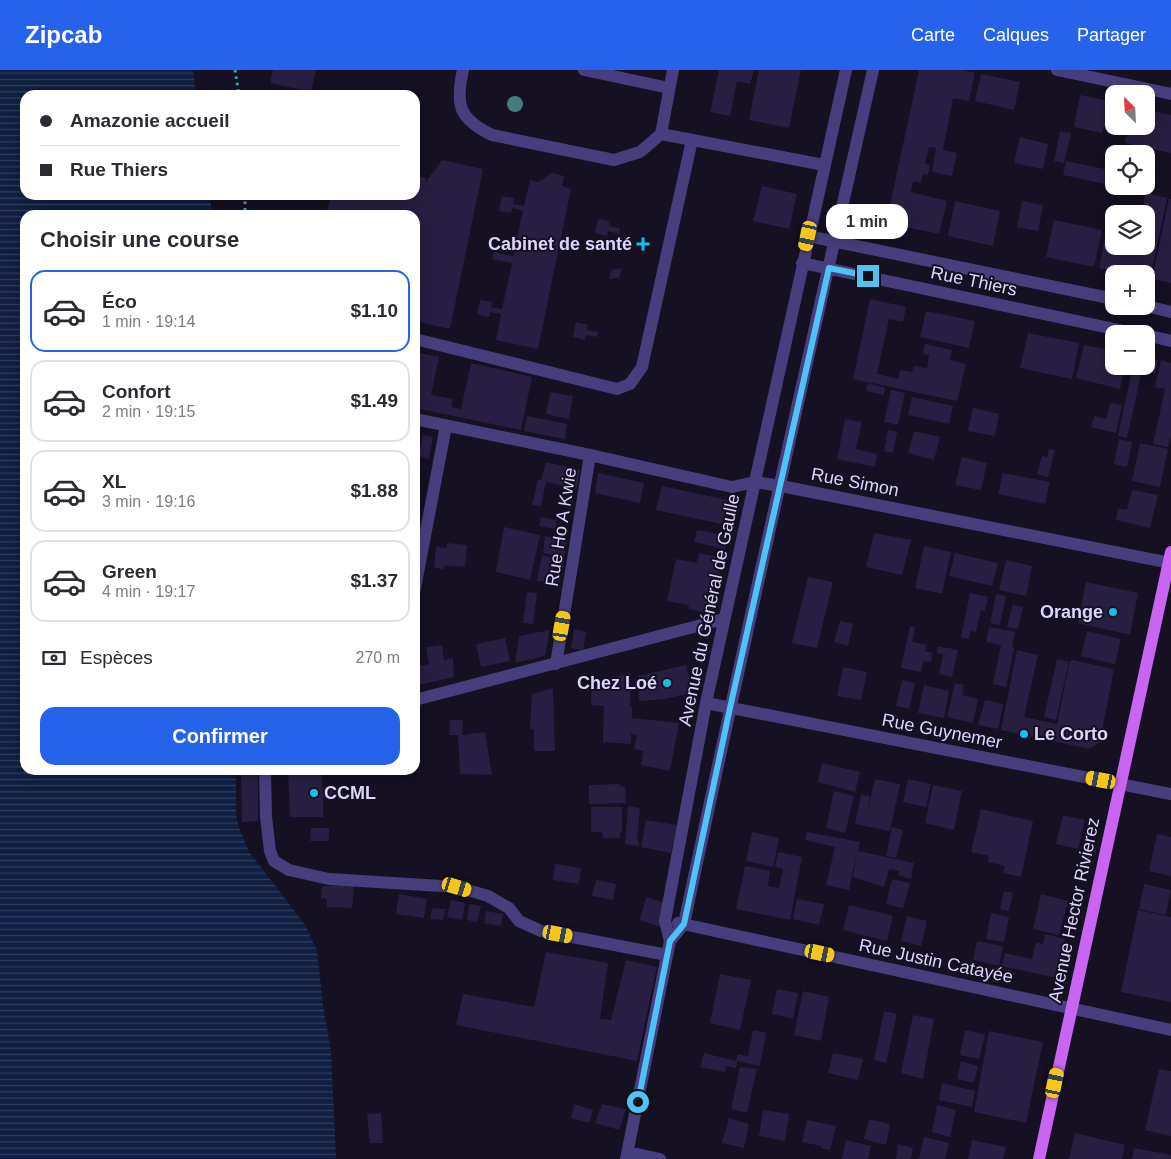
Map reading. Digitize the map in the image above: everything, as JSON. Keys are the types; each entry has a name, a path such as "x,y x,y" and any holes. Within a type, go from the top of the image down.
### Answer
{"main road":[{"name":"Avenue Hector Rivierez","path":"1039,1159 1170,559"}],"street":[{"path":"463,70 458,92 462,108 472,122 480,129 492,135 614,160 640,152 661,134 673,70"},
{"path":"584,70 669,88"},
{"name":"Avenue du Général de Gaulle","path":"627,1155 670,941 665,920 706,703 846,70"},
{"path":"670,941 684,924 730,708 873,70"},
{"path":"1057,70 1171,94"},
{"path":"661,134 824,164"},
{"path":"420,340 617,389 630,384 642,367 692,140"},
{"name":"Rue Thiers","path":"808,236 835,240 1105,298"},
{"name":"Rue Thiers","path":"802,263 1105,327"},
{"path":"1155,308 1171,312"},
{"path":"1155,338 1171,341"},
{"name":"Rue Simon","path":"420,420 590,455 732,487 754,482 781,486 1170,559"},
{"path":"420,562 446,426"},
{"name":"Rue Ho A Kwie","path":"556,664 590,455"},
{"path":"420,699 724,619"},
{"name":"Rue Guynemer","path":"706,703 1171,794"},
{"path":"265,775 266,818 270,851 274,861 289,870 329,879 457,887 488,896 509,908 519,921 540,931 667,955"},
{"name":"Rue Justin Catayée","path":"665,920 1171,1030"},
{"path":"627,1155 660,1159"}],"path":[{"path":"235,70 238,90"}],"water":[{"path":"0,70 193,70 195,90 20,90 20,200 210,200 212,210 20,210 20,775 236,775 236,813 238,825 249,852 304,923 317,950 323,1005 331,1051 336,1159 0,1159"}],"building":[{"path":"273,70 316,70 311,90 302,90 270,83"},
{"path":"719,70 754,70 750,84 737,81 730,116 710,112"},
{"path":"759,70 801,70 789,128 749,120"},
{"path":"919,70 963,70 975,73 969,101 953,98 943,150 957,153 952,176 932,172 936,148 929,147 925,164 930,165 928,175 923,174 921,183 913,181 911,192 947,201 939,234 892,224 887,219"},
{"path":"981,74 1020,82 1014,110 975,101"},
{"path":"1080,95 1105,100 1105,126 1102,133 1074,127"},
{"path":"1155,112 1171,115 1171,153 1155,150 1155,145 1125,143 1126,135 1155,135"},
{"path":"1060,131 1071,133 1064,163 1054,161"},
{"path":"1020,137 1048,144 1043,169 1014,163"},
{"path":"442,160 483,169 450,329 420,322 420,210 327,210 330,200 420,200 420,177 426,178 425,183"},
{"path":"1066,161 1105,169 1105,184 1063,175"},
{"path":"552,173 564,176 562,186 571,189 538,349 496,340 501,314 490,312 489,317 477,314 480,300 492,302 491,307 502,309 512,263 492,259 494,252 513,256 523,211 512,208 511,213 499,211 502,196 514,198 513,204 524,206 530,180 538,182"},
{"path":"762,186 797,194 789,229 753,221"},
{"path":"1146,195 1167,198 1153,265 1105,265 1105,269 1099,268 1105,238 1105,255 1155,255 1155,205 1143,205"},
{"path":"1169,199 1171,199 1171,283 1155,280 1155,265"},
{"path":"955,201 1000,211 993,246 948,236"},
{"path":"1022,201 1043,205 1038,231 1017,227"},
{"path":"598,219 610,221 609,226 620,228 619,234 608,231 607,236 595,233"},
{"path":"1054,220 1102,230 1094,267 1046,257"},
{"path":"622,268 619,278 609,279 611,270"},
{"path":"870,299 906,307 903,322 889,319 877,374 898,379 900,370 912,372 914,366 927,368 929,355 923,354 925,344 952,350 950,360 966,364 957,401 853,379"},
{"path":"926,311 975,321 969,348 920,337"},
{"path":"576,322 588,325 587,330 599,332 597,337 586,335 585,340 573,337"},
{"path":"1028,333 1079,343 1072,379 1020,368"},
{"path":"1084,345 1105,349 1105,375 1123,375 1120,389 1076,378"},
{"path":"420,353 439,357 431,395 453,399 451,407 461,409 471,363 532,377 521,430 420,409"},
{"path":"1155,360 1158,360 1155,373"},
{"path":"1161,360 1171,363 1171,435 1168,447 1153,444 1165,389 1155,387"},
{"path":"1131,375 1141,375 1127,438 1118,436"},
{"path":"868,383 885,388 884,395 866,391"},
{"path":"891,390 905,393 898,425 884,422"},
{"path":"550,392 573,396 569,419 546,414"},
{"path":"912,397 953,406 949,424 908,415"},
{"path":"1110,403 1122,405 1116,433 1091,427 1094,416 1106,419"},
{"path":"973,408 999,414 995,436 968,431"},
{"path":"527,416 567,424 565,439 524,431"},
{"path":"845,419 862,422 856,449 877,454 875,467 837,459"},
{"path":"888,430 897,432 893,453 884,451"},
{"path":"914,431 940,437 934,460 908,453"},
{"path":"423,435 433,437 429,459 420,456"},
{"path":"1119,439 1132,442 1127,467 1114,464"},
{"path":"1140,443 1168,449 1160,487 1132,481"},
{"path":"1049,449 1055,450 1048,477 1037,474 1042,456 1047,457"},
{"path":"962,457 987,463 981,490 955,485"},
{"path":"546,462 580,470 577,489 546,482 541,506 532,505 538,480 541,480"},
{"path":"598,473 644,483 640,503 595,493"},
{"path":"1003,473 1050,482 1045,504 998,494"},
{"path":"662,486 736,502 731,526 656,510"},
{"path":"1132,490 1158,495 1150,528 1116,520 1118,508 1127,510"},
{"path":"541,517 557,520 555,529 539,526"},
{"path":"504,527 540,535 530,580 496,572"},
{"path":"697,530 728,536 725,549 694,542"},
{"path":"874,533 911,540 902,575 866,567"},
{"path":"545,536 567,540 564,558 543,553"},
{"path":"447,543 467,545 465,567 445,565 444,569 434,568 436,547 447,548"},
{"path":"924,546 951,552 942,594 915,588"},
{"path":"699,553 723,558 711,614 688,609 689,605 667,601 676,559 697,563"},
{"path":"955,553 998,563 992,586 949,576"},
{"path":"542,555 563,560 559,583 537,581"},
{"path":"1006,560 1032,566 1026,596 999,590"},
{"path":"808,577 833,582 817,648 792,643"},
{"path":"1086,582 1138,593 1130,635 1078,623"},
{"path":"527,592 537,593 533,624 523,623"},
{"path":"970,593 988,597 985,611 981,610 976,632 971,631 969,639 961,637"},
{"path":"996,594 1006,596 1000,625 990,623"},
{"path":"1013,604 1023,607 1018,629 1007,627"},
{"path":"840,621 853,624 848,646 834,642"},
{"path":"910,626 915,627 912,642 927,645 925,651 932,653 931,662 923,661 921,672 901,668"},
{"path":"989,627 1015,632 1012,647 1014,648 1006,687 993,684 1001,645 986,642"},
{"path":"574,629 586,632 583,650 571,648"},
{"path":"550,630 545,656 515,663 519,636"},
{"path":"1087,631 1121,639 1115,664 1081,656"},
{"path":"505,638 510,661 481,667 476,644"},
{"path":"442,645 444,660 453,658 454,677 420,685 420,666 429,664 426,647"},
{"path":"938,646 958,650 952,677 939,674 943,654 937,653"},
{"path":"1017,650 1038,655 1024,717 1057,724 1070,661 1114,669 1100,742 1090,749 1001,730"},
{"path":"1057,659 1069,662 1056,720 1044,717"},
{"path":"686,665 692,693 665,699 639,701 638,676"},
{"path":"843,667 867,672 861,700 837,696"},
{"path":"631,673 630,707 632,707 632,718 679,723 670,771 641,765 643,751 634,749 637,735 631,734 631,744 603,742 604,706 591,705 592,682"},
{"path":"902,680 915,683 909,709 896,706"},
{"path":"955,683 964,685 962,695 978,699 973,723 947,717"},
{"path":"924,685 949,691 944,718 918,713"},
{"path":"553,688 555,751 534,751 534,730 530,728 532,694"},
{"path":"985,700 1003,704 998,729 978,725"},
{"path":"450,720 463,720 462,735 485,732 492,775 460,774 458,735 449,735"},
{"path":"822,763 860,772 855,792 818,782"},
{"path":"241,775 258,775 258,821 242,822"},
{"name":"CCML","path":"288,775 322,775 322,789 340,789 340,798 323,798 323,817 290,817"},
{"path":"875,779 900,784 890,831 855,824 861,795 870,796 867,814"},
{"path":"908,779 931,784 926,807 903,802"},
{"path":"619,784 620,787 625,787 626,803 589,804 589,785"},
{"path":"933,785 962,791 954,830 925,823"},
{"path":"834,791 854,796 845,833 826,828"},
{"path":"628,806 640,808 637,841 639,841 639,846 625,844"},
{"path":"591,807 622,807 622,832 620,832 620,838 603,838 602,832 591,832"},
{"path":"981,809 1033,821 1021,877 1003,873 1005,866 988,862 989,856 971,852"},
{"path":"1063,815 1085,820 1078,849 1056,844"},
{"path":"646,820 677,825 671,853 641,847"},
{"path":"892,827 903,830 896,858 886,856"},
{"path":"311,828 329,828 329,841 310,841"},
{"path":"752,832 779,838 773,867 746,861"},
{"path":"807,832 860,842 858,851 914,863 911,879 898,875 899,871 889,869 884,887 853,877 857,851 849,890 826,885 835,847 805,840"},
{"path":"1157,834 1171,837 1171,876 1149,871"},
{"path":"778,852 802,857 790,920 736,909 745,866 770,871 768,886 779,888 783,869 775,867"},
{"path":"555,864 581,868 579,884 553,880"},
{"path":"892,879 910,883 903,908 886,904"},
{"path":"596,880 616,884 613,900 592,896"},
{"path":"1144,884 1171,890 1166,915 1139,909"},
{"path":"322,886 354,886 352,908 327,907 327,899 321,898"},
{"path":"1004,891 1013,893 1009,911 1000,909"},
{"path":"399,894 427,899 424,918 396,914"},
{"path":"1041,894 1068,901 1059,935 1033,929"},
{"path":"646,897 668,904 661,927 640,920"},
{"path":"797,899 824,904 819,925 793,919"},
{"path":"451,900 465,903 462,920 447,917"},
{"path":"469,904 481,906 477,922 467,920"},
{"path":"849,905 893,916 887,941 843,930"},
{"path":"432,908 445,909 443,920 430,919"},
{"path":"1138,910 1171,917 1171,1002 1121,992"},
{"path":"486,911 503,914 501,926 484,923"},
{"path":"991,913 1009,917 1004,942 986,939"},
{"path":"907,916 927,921 921,946 901,941"},
{"path":"1045,934 1065,939 1057,978 1002,966 1005,953 1032,959 1036,942 1043,944"},
{"path":"977,941 1003,946 999,966 973,960"},
{"path":"546,952 608,963 600,1019 611,1020 626,960 657,967 637,1061 456,1025 463,994 534,1007"},
{"path":"720,974 751,980 740,1030 710,1023"},
{"path":"777,989 798,993 793,1019 772,1014"},
{"path":"803,991 829,997 821,1041 794,1035"},
{"path":"884,1011 897,1014 886,1063 874,1060"},
{"path":"913,1015 934,1019 923,1079 901,1073"},
{"path":"753,1030 766,1033 760,1066 737,1061 736,1068 726,1066 725,1072 700,1067 704,1053 736,1061 738,1054 748,1056"},
{"path":"965,1030 985,1035 979,1059 960,1055"},
{"path":"989,1031 1043,1042 1026,1123 974,1112"},
{"path":"833,1053 863,1059 858,1080 828,1073"},
{"path":"961,1061 978,1066 974,1083 957,1079"},
{"path":"740,1067 757,1069 747,1113 731,1109"},
{"path":"1159,1069 1171,1071 1171,1136 1145,1130"},
{"path":"942,1083 975,1091 972,1107 939,1100"},
{"path":"574,1104 593,1110 589,1123 571,1118"},
{"path":"602,1104 626,1109 619,1130 595,1123"},
{"path":"937,1105 956,1110 950,1137 932,1132"},
{"path":"763,1110 789,1114 785,1141 759,1136"},
{"path":"381,1113 383,1143 370,1143 367,1114"},
{"path":"729,1118 749,1124 744,1148 722,1143"},
{"path":"869,1119 890,1124 886,1145 864,1139"},
{"path":"807,1120 836,1126 830,1150 802,1142"},
{"path":"1075,1133 1125,1145 1122,1159 1069,1159"},
{"path":"924,1137 949,1143 945,1159 919,1159"},
{"path":"846,1140 871,1146 868,1159 842,1159"},
{"path":"972,1140 1006,1147 1003,1159 968,1159"},
{"path":"898,1144 913,1148 911,1159 896,1159"},
{"path":"1134,1148 1171,1155 1171,1159 1132,1159"}],"place":[{"name":"Cabinet de santé","path":"643,244"},
{"name":"Orange","path":"1113,612"},
{"name":"Chez Loé","path":"667,683"},
{"name":"Le Corto","path":"1024,734"},
{"name":"CCML","path":"314,793"}],"route":[{"path":"638,1102 670,941 684,924 730,708 829,268 868,276"}]}
